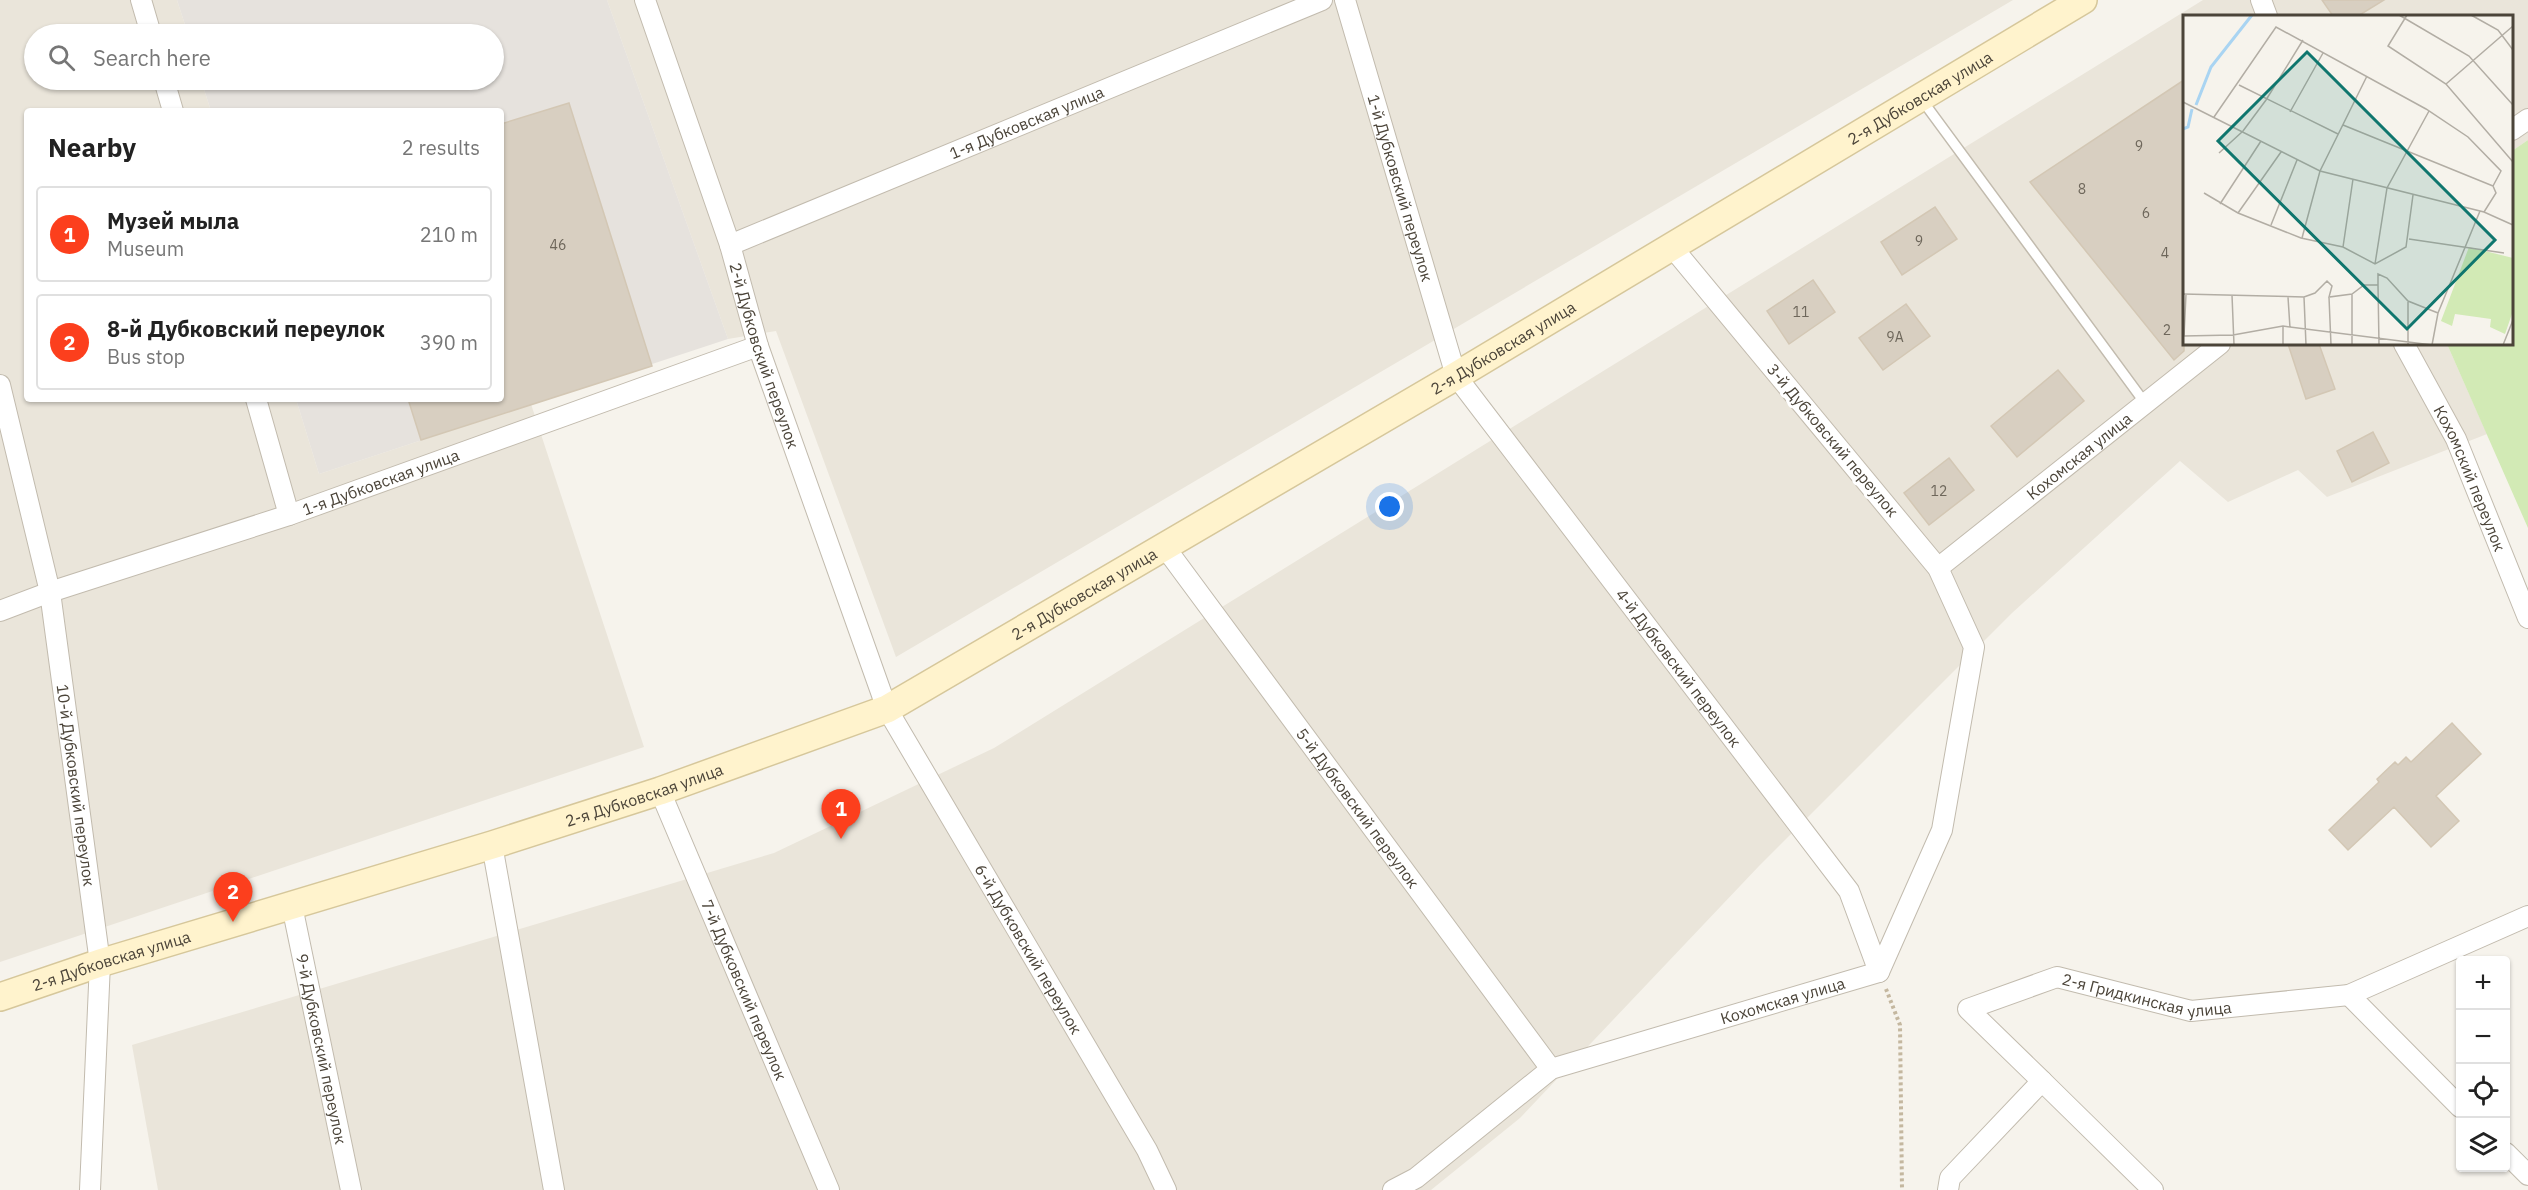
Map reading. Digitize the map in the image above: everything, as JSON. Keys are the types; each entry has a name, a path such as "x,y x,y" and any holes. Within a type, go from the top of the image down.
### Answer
{"main road":[{"name":"2-я Дубковская улица","path":"0,998 100,963 492,845 660,791 886,709 1455,376 2083,0"}],"street":[{"path":"141,0 148,24"},
{"name":"2-й Дубковский переулок","path":"645,0 730,245 758,346 886,709"},
{"name":"1-я Дубковская улица","path":"730,245 1322,0"},
{"name":"1-й Дубковский переулок","path":"1345,0 1455,376"},
{"path":"2261,0 2267,15"},
{"path":"167,90 172,108"},
{"path":"2513,129 2528,119"},
{"name":"3-й Дубковский переулок","path":"1672,247 1938,567 1974,647 1942,830 1879,972"},
{"name":"Кохомская улица","path":"1938,567 2219,345"},
{"name":"Кохомский переулок","path":"2405,345 2456,439 2528,618"},
{"name":"1-я Дубковская улица","path":"0,611 50,592 289,515 758,346"},
{"name":"4-й Дубковский переулок","path":"1455,376 1849,891 1879,972"},
{"name":"10-й Дубковский переулок","path":"0,385 50,592 100,963 90,1190"},
{"path":"257,402 289,515"},
{"name":"5-й Дубковский переулок","path":"1164,546 1551,1069"},
{"name":"6-й Дубковский переулок","path":"886,709 1141,1140 1166,1190"},
{"name":"7-й Дубковский переулок","path":"660,791 829,1190"},
{"path":"492,845 554,1190"},
{"name":"9-й Дубковский переулок","path":"292,906 351,1190"},
{"name":"2-я Гридкинская улица","path":"2042,1081 1968,1009 2057,977 2191,1011 2349,995 2528,916"},
{"name":"Кохомская улица","path":"1393,1190 1416,1178 1551,1069 1879,972"},
{"path":"2349,995 2456,1103"},
{"path":"1948,1190 1950,1178 2042,1081 2153,1190"},
{"path":"2510,1158 2528,1176"}],"lane":[{"path":"1920,98 2145,403"}],"path":[{"path":"1879,972 1900,1024 1902,1190"}],"shaded area":[{"path":"0,0 177,0 185,24 24,24 24,90 204,90 210,108 24,108 24,402 297,402 319,474 531,404 644,747 0,962"},
{"path":"177,0 607,0 728,339 319,474 297,402 504,402 504,108 210,108 204,90 504,90 504,24 185,24"},
{"path":"607,0 2013,0 896,657 776,331 728,339"},
{"path":"2203,0 2528,0 2528,140 2513,150 2513,15 2183,15 2183,345 2447,345 2487,434 2327,497 2298,470 2228,502 2180,461 2012,613 1759,866 1520,1118 1431,1190 158,1190 132,1045 774,853 994,748"}],"green space":[{"path":"2528,140 2528,528 2447,345 2513,345 2513,150"}],"building":[{"path":"2322,0 2384,0 2360,15 2332,15"},
{"path":"2183,81 2184,351 2174,360 2030,182"},
{"path":"569,103 652,366 421,440 409,402 504,402 504,123"},
{"path":"1935,207 1957,239 1902,275 1881,242"},
{"path":"1813,280 1835,312 1789,344 1767,311"},
{"path":"1906,304 1930,336 1883,370 1859,338"},
{"path":"2288,345 2319,345 2335,389 2306,399"},
{"path":"2058,370 2084,401 2017,457 1991,426"},
{"path":"2373,432 2389,463 2352,482 2337,451"},
{"path":"1949,458 1974,490 1929,525 1904,493"},
{"path":"2452,723 2481,754 2436,796 2459,821 2431,847 2394,807 2348,850 2329,830 2379,782 2377,779 2395,762 2398,765 2406,757 2411,762"}],"place":[{"name":"Музей мыла","path":"841,839"},
{"name":"8-й Дубковский переулок","path":"233,922"}]}
